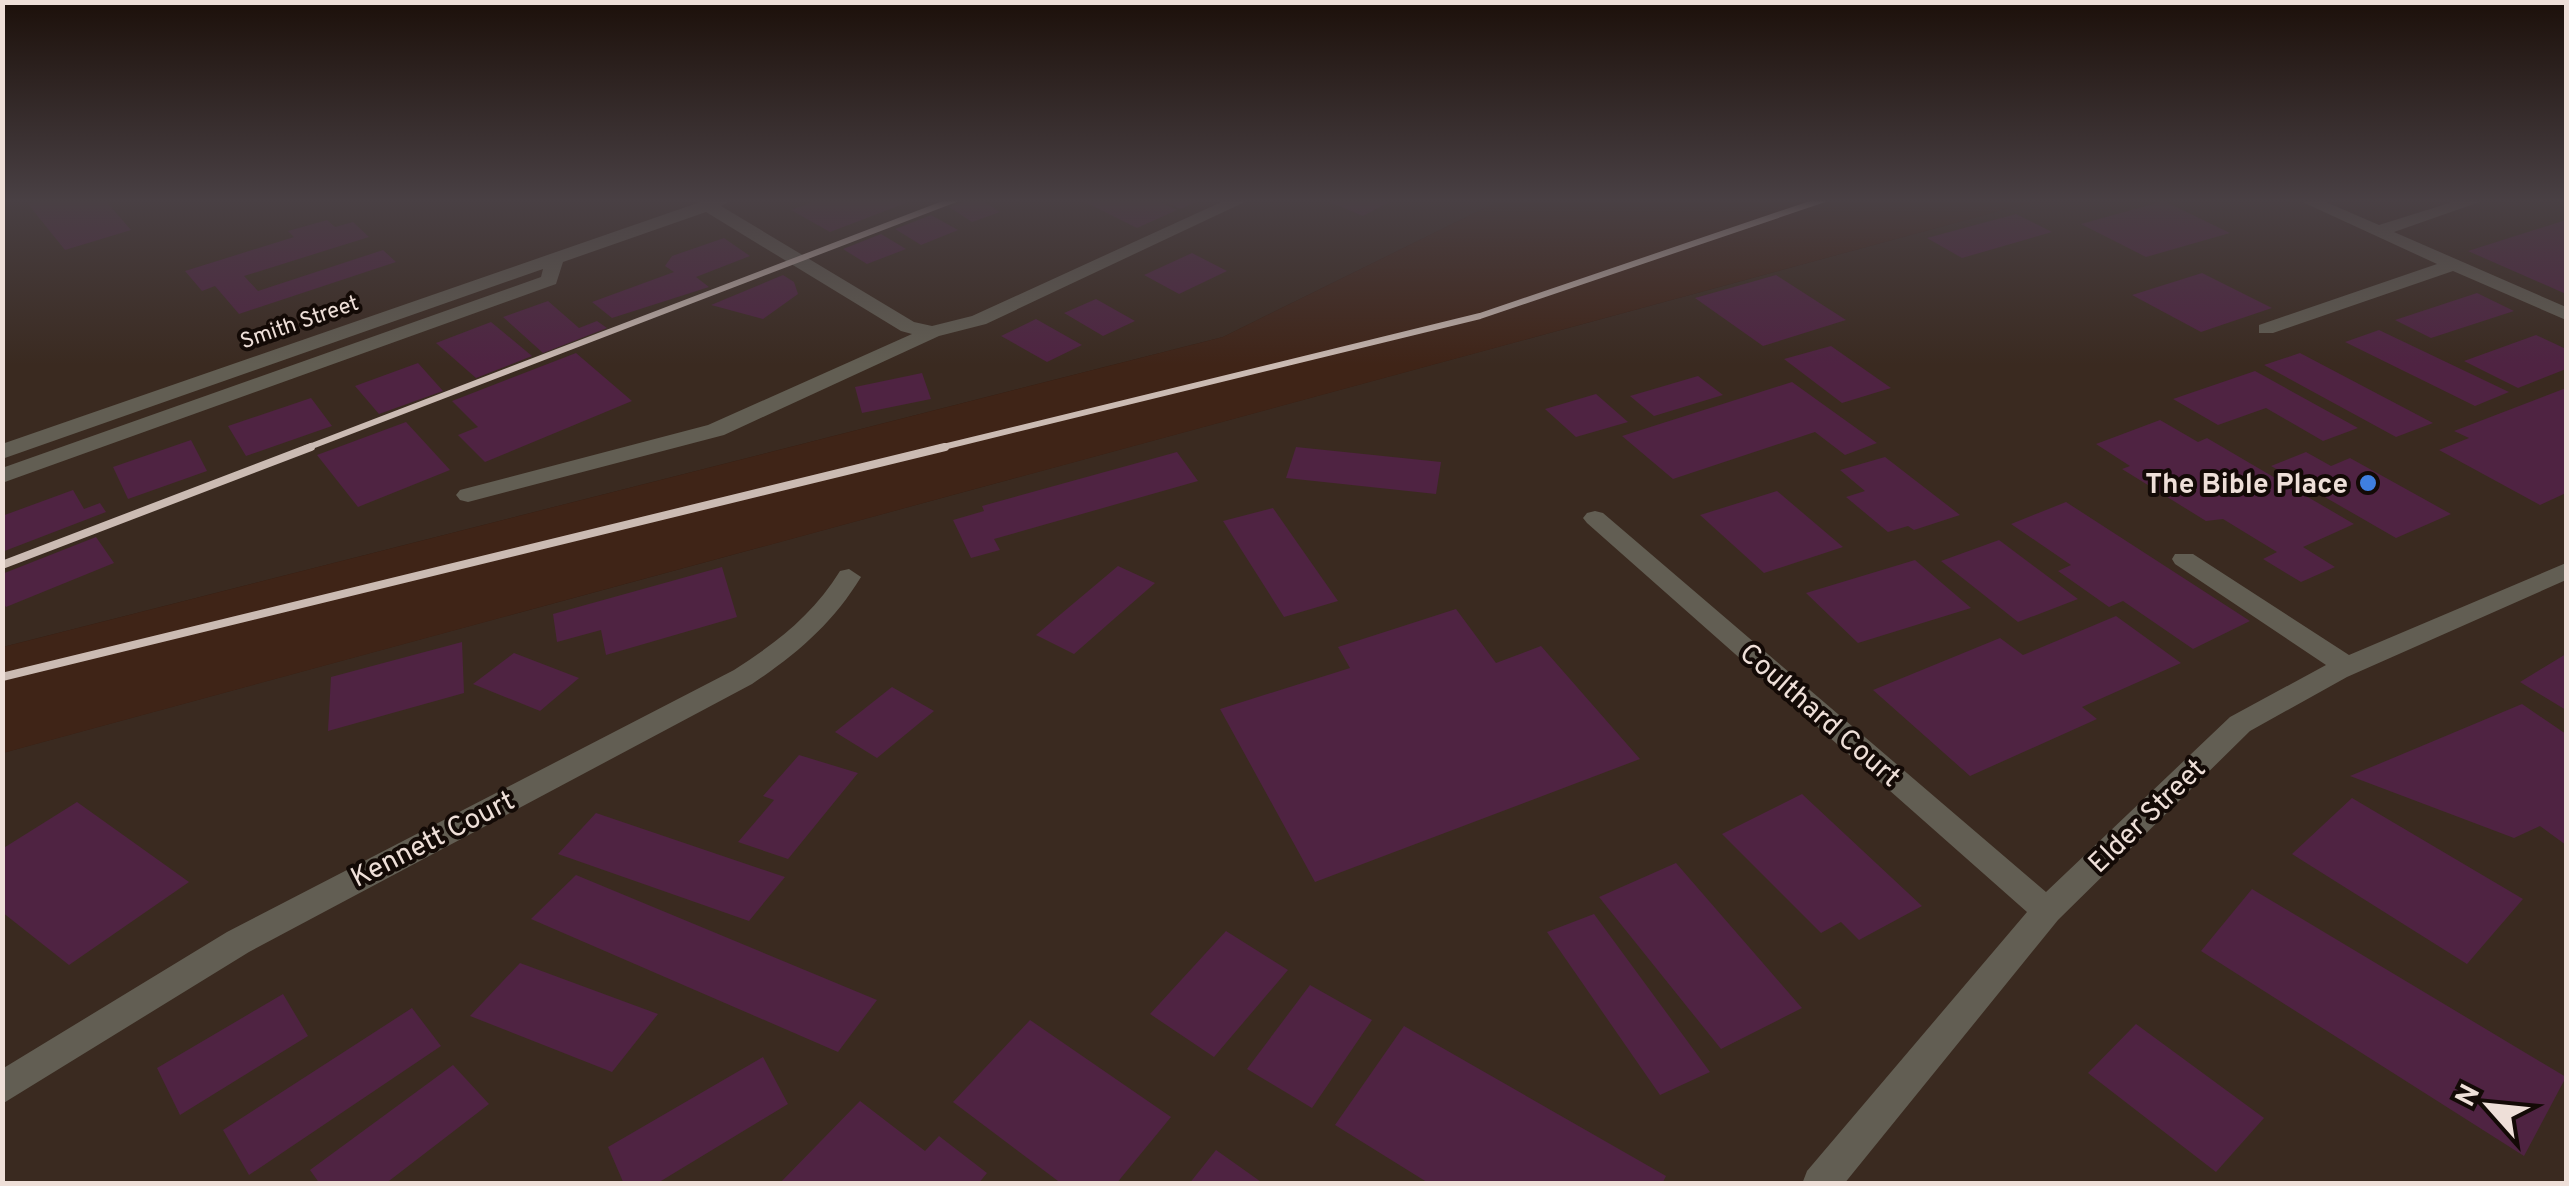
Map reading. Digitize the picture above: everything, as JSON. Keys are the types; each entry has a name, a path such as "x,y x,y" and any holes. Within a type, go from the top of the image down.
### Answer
{"street":[{"name":"Smith Street","path":"2,452 567,254"},
{"path":"795,254 891,319 932,332"},
{"path":"468,495 716,430 932,332 978,320 1122,254"},
{"path":"2428,254 2566,314"},
{"path":"2,476 549,280 556,258"},
{"path":"2266,328 2453,265"},
{"name":"Coulthard Court","path":"1594,518 2047,910"},
{"path":"2184,559 2346,666"},
{"name":"Elder Street","path":"1820,1184 2047,910 2240,724 2346,666 2566,571"},
{"name":"Kennett Court","path":"2,1088 238,942 743,677 827,612 848,577"}],"shaded area":[{"path":"3,254 1391,254 1223,337 3,647"},
{"path":"1391,254 1839,254 3,753 3,647 1223,337"},
{"path":"1839,254 2566,254 2566,1183 3,1183 2,753"}],"building":[{"path":"238,254 313,254 244,276 258,291 370,254 388,254 396,262 239,314 215,286 202,291 185,271"},
{"path":"852,254 892,254 867,264"},
{"path":"1189,254 1227,271 1179,294 1144,275"},
{"path":"2476,254 2566,254 2566,294"},
{"path":"672,256 750,256 696,277 709,287 612,318 592,302 674,272 665,266"},
{"path":"2202,273 2272,308 2201,332 2132,295"},
{"path":"783,275 794,282 798,294 763,319 711,305"},
{"path":"1776,275 1846,320 1763,346 1695,298"},
{"path":"2477,293 2514,311 2431,338 2395,320"},
{"path":"1096,299 1135,321 1103,336 1064,313"},
{"path":"548,301 579,328 597,321 607,328 543,353 503,317"},
{"path":"1036,319 1082,345 1047,362 1001,336"},
{"path":"491,322 532,356 476,378 436,343"},
{"path":"2379,330 2509,392 2475,406 2345,342"},
{"path":"2536,335 2566,349 2566,369 2518,388 2464,361"},
{"path":"1831,346 1891,388 1842,403 1784,359"},
{"path":"576,353 632,401 485,462 458,435 478,427 452,401"},
{"path":"2300,353 2433,423 2396,437 2264,365"},
{"path":"418,363 443,391 379,414 355,386"},
{"path":"2255,371 2358,428 2323,441 2266,408 2218,425 2173,399"},
{"path":"922,373 931,399 862,413 855,387"},
{"path":"1698,376 1723,395 1654,416 1630,396"},
{"path":"1792,382 1877,443 1845,455 1815,432 1673,479 1622,436"},
{"path":"2566,388 2566,493 2540,505 2439,450 2469,438 2454,431"},
{"path":"1596,394 1628,422 1576,437 1545,409"},
{"path":"311,398 332,426 246,456 228,426"},
{"path":"2160,420 2198,442 2207,438 2354,524 2303,547 2335,567 2301,582 2263,559 2277,552 2223,519 2206,521 2122,469 2130,466 2096,444"},
{"path":"406,422 450,470 358,507 317,455"},
{"path":"191,440 207,471 128,499 113,467"},
{"path":"1296,447 1441,462 1436,494 1286,478"},
{"path":"1177,452 1198,481 994,539 1000,550 971,558 953,520 984,511 982,506"},
{"path":"2306,452 2331,466 2350,458 2451,514 2396,538 2271,466"},
{"path":"1885,457 1960,515 1914,530 1908,526 1888,532 1846,497 1865,491 1840,470"},
{"path":"73,490 84,509 100,503 106,512 2,552 2,516"},
{"path":"1777,491 1843,547 1764,573 1700,515"},
{"path":"2066,502 2250,621 2193,649 2123,601 2109,607 2058,571 2071,565 2011,524"},
{"path":"1273,508 1338,601 1284,617 1223,521"},
{"path":"96,537 114,563 6,607 2,601 2,574"},
{"path":"1999,540 2078,599 2018,622 1941,561"},
{"path":"1915,560 1971,608 1858,643 1806,593"},
{"path":"1118,566 1155,583 1074,654 1036,635"},
{"path":"722,567 737,617 606,655 601,630 557,642 553,614"},
{"path":"1456,609 1496,663 1541,646 1640,759 1315,882 1220,709 1350,668 1338,647"},
{"path":"2116,616 2181,663 2082,707 2097,719 1970,776 1873,690 2000,638 2023,655"},
{"path":"462,642 464,693 328,731 331,677"},
{"path":"514,653 579,678 540,711 473,684"},
{"path":"2566,654 2566,710 2520,682"},
{"path":"892,687 934,711 877,758 835,732"},
{"path":"2522,704 2566,734 2566,845 2540,826 2514,838 2350,776"},
{"path":"799,755 858,773 788,859 738,842 774,800 763,796"},
{"path":"1802,794 1922,906 1859,940 1841,922 1821,933 1722,834"},
{"path":"2352,798 2523,899 2467,964 2292,854"},
{"path":"77,802 189,882 69,965 2,912 2,849"},
{"path":"596,813 785,877 749,921 558,854"},
{"path":"1676,863 1802,1008 1721,1049 1599,897"},
{"path":"576,875 877,1000 838,1052 531,919"},
{"path":"2252,889 2566,1077 2524,1156 2201,951"},
{"path":"1594,914 1710,1072 1660,1095 1547,932"},
{"path":"1226,931 1288,970 1214,1057 1150,1014"},
{"path":"520,963 658,1014 612,1072 470,1016"},
{"path":"1310,985 1372,1020 1312,1108 1247,1069"},
{"path":"283,994 308,1036 180,1115 157,1068"},
{"path":"412,1008 441,1046 249,1175 223,1130"},
{"path":"1030,1020 1171,1117 1116,1184 1062,1184 953,1102"},
{"path":"2136,1024 2264,1118 2216,1172 2088,1073"},
{"path":"1404,1026 1666,1176 1662,1184 1430,1184 1335,1125"},
{"path":"763,1057 788,1104 656,1184 624,1184 608,1147"},
{"path":"453,1065 489,1104 385,1184 320,1184 310,1170"},
{"path":"860,1101 925,1151 939,1136 987,1173 978,1184 779,1184"},
{"path":"1216,1150 1264,1184 1189,1184"}],"railway":[{"path":"304,449 812,254"},
{"path":"935,449 1480,316 1662,254"},
{"path":"2,565 311,447"},
{"path":"2,677 945,447"}],"place":[{"name":"The Bible Place","path":"2368,483"}]}
